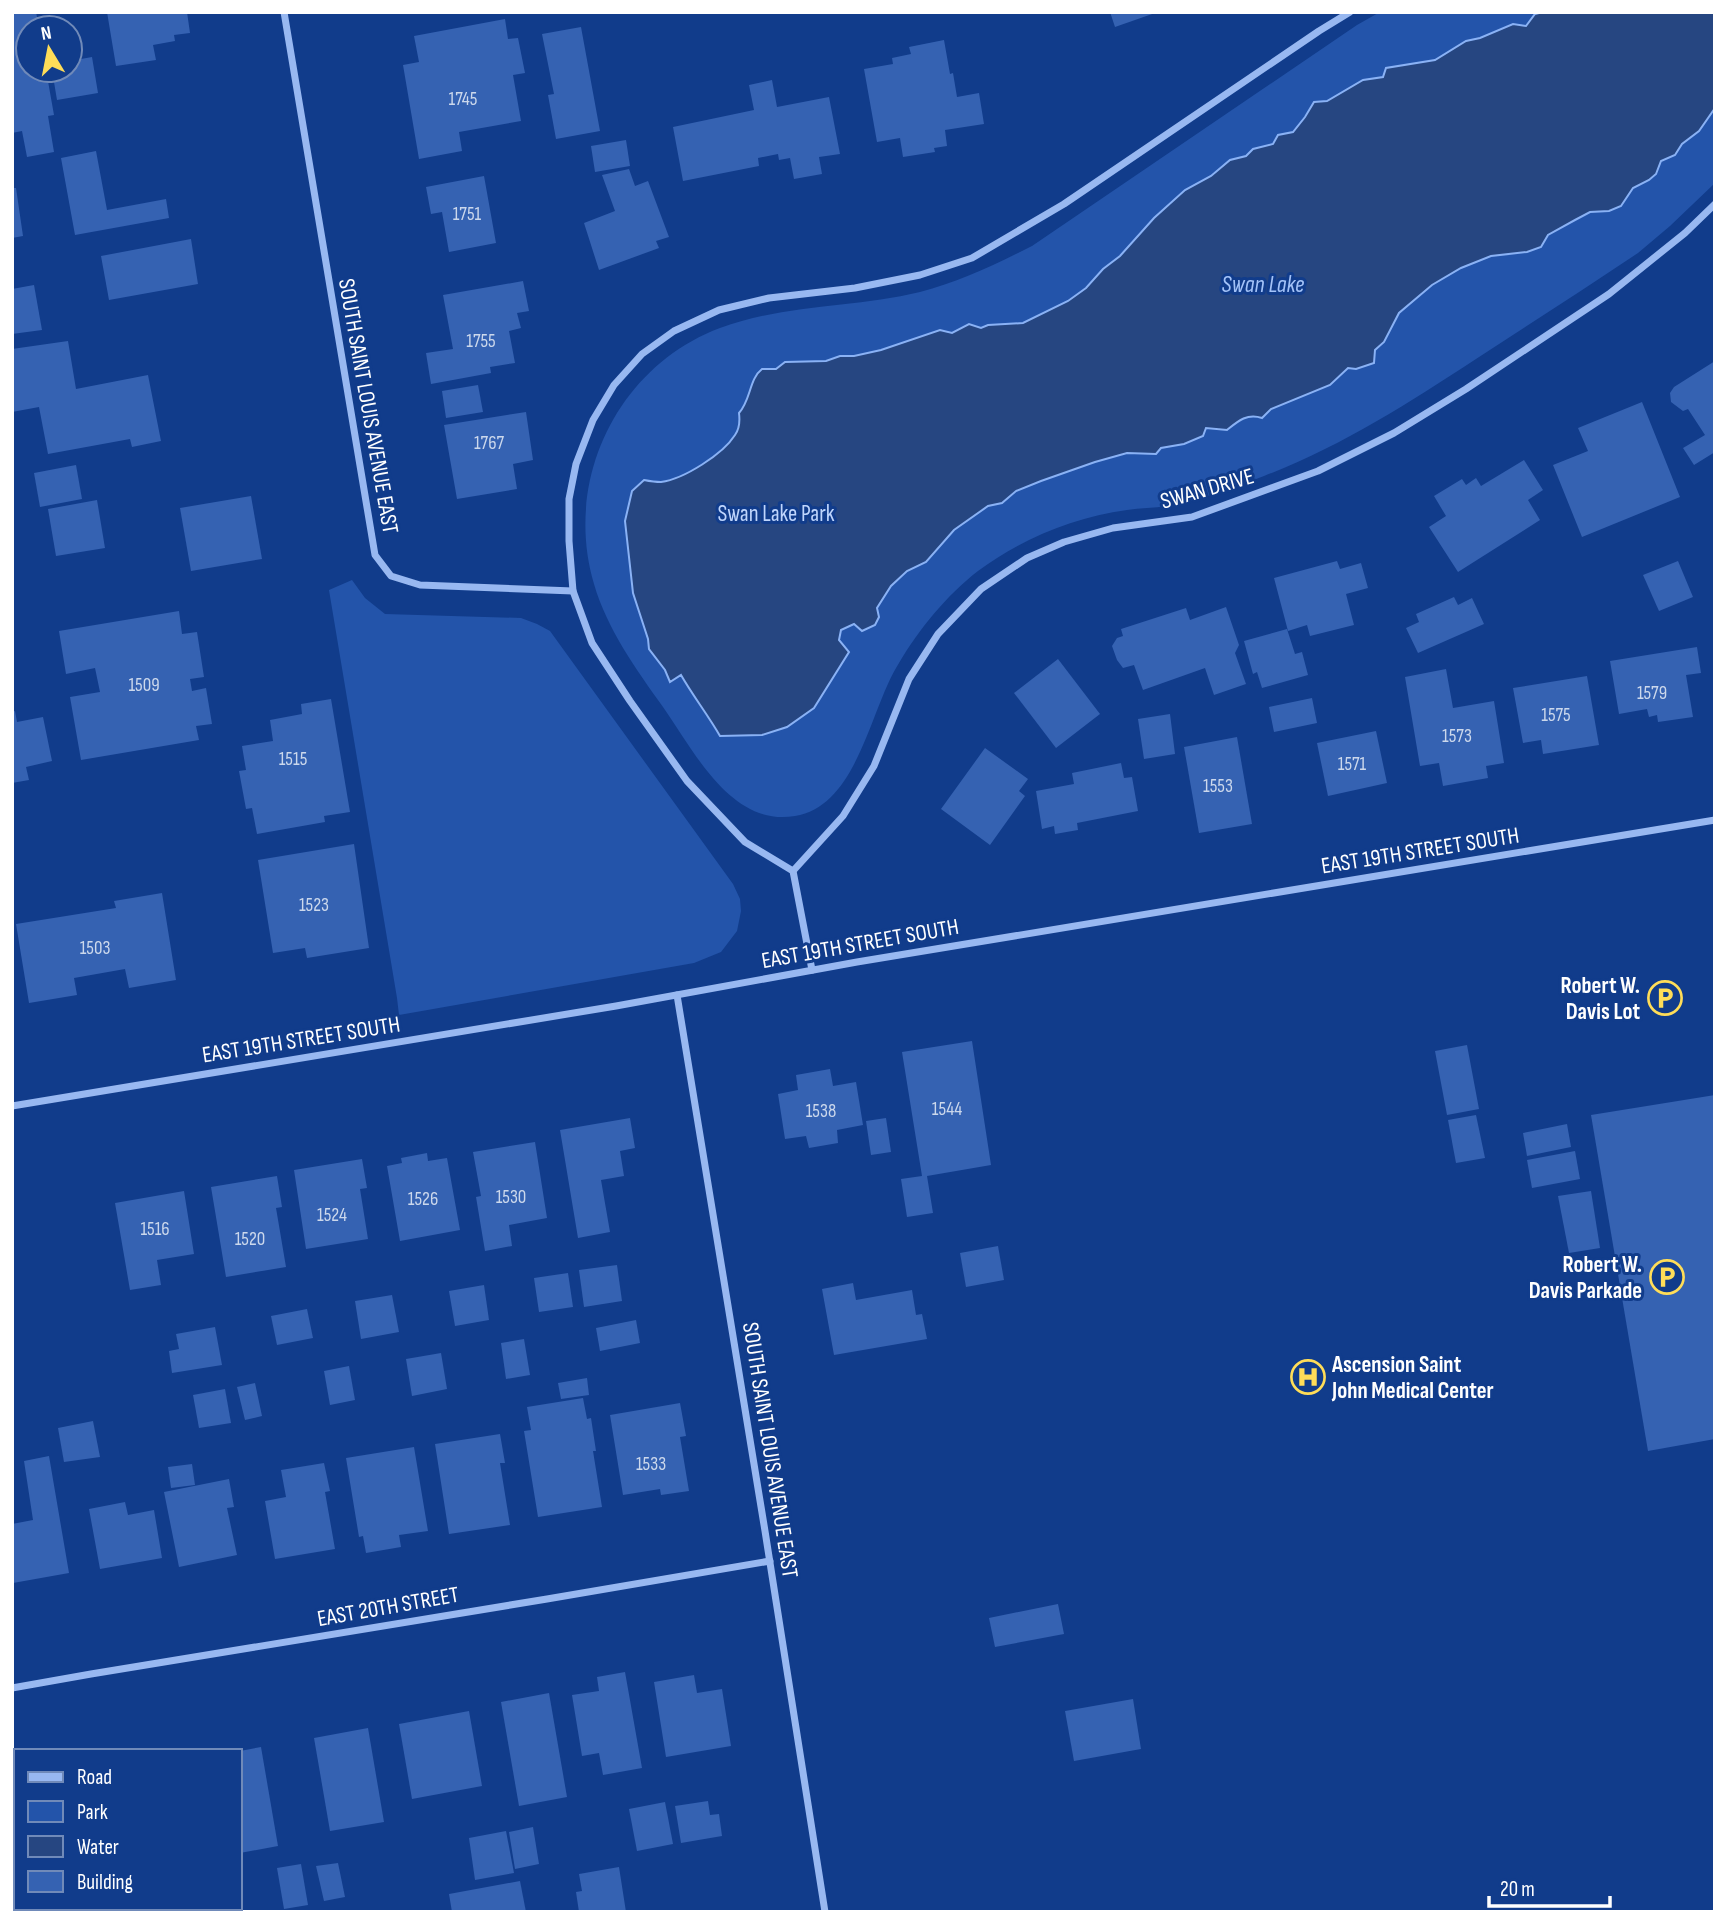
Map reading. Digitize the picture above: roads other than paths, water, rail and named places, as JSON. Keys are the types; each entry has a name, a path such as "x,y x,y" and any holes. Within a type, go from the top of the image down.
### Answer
{"street":[{"name":"SOUTH SAINT LOUIS AVENUE EAST","path":"284,12 375,555 391,576 420,585 573,591"},
{"path":"812,970 793,871 745,842 687,781 592,643 573,591 569,499 576,464 593,420 614,385 642,354 674,331 719,310 769,298 855,288 920,275 972,258 1064,204 1350,12"},
{"name":"SWAN DRIVE","path":"793,871 843,816 874,766 909,679 938,634 981,589 1027,558 1064,542 1113,528 1192,517 1318,471 1394,433 1609,295 1685,233 1715,204"},
{"name":"EAST 19TH STREET SOUTH","path":"12,1106 1715,820"},
{"name":"SOUTH SAINT LOUIS AVENUE EAST","path":"677,995 825,1912"},
{"name":"EAST 20TH STREET","path":"12,1689 770,1561"}],"water":[{"name":"Swan Lake","path":"1715,12 1715,108 1699,131 1682,144 1675,155 1661,161 1656,174 1633,188 1621,206 1609,211 1590,212 1548,235 1541,247 1527,252 1491,256 1461,268 1432,285 1399,313 1384,342 1375,350 1374,363 1356,369 1348,368 1330,385 1271,409 1262,418 1247,417 1227,430 1206,428 1203,436 1184,444 1161,448 1156,454 1127,453 1095,462 1016,491 1002,503 988,506 954,530 926,562 907,571 891,586 877,608 879,617 875,625 862,631 854,624 841,630 839,640 849,652 814,708 787,727 762,735 720,736 681,675 670,682 665,670 649,649 633,593 625,521 632,491 644,480 661,482 681,476 722,450 737,432 739,413 762,369 776,369 785,362 826,361 840,356 854,356 940,330 952,333 969,324 981,328 988,325 1023,323 1068,301 1086,288 1185,190 1211,176 1230,160 1246,156 1253,149 1273,144 1278,135 1293,132 1314,102 1327,101 1363,80 1383,77 1386,68 1435,60 1466,41 1513,24 1526,26 1535,14"}],"place":[{"name":"Robert W. Davis Lot","path":"1665,998"},
{"name":"Robert W. Davis Parkade","path":"1667,1277"},
{"name":"Ascension Saint John Medical Center","path":"1308,1377"}],"park label":[{"name":"Swan Lake Park","path":"776,513"}]}
